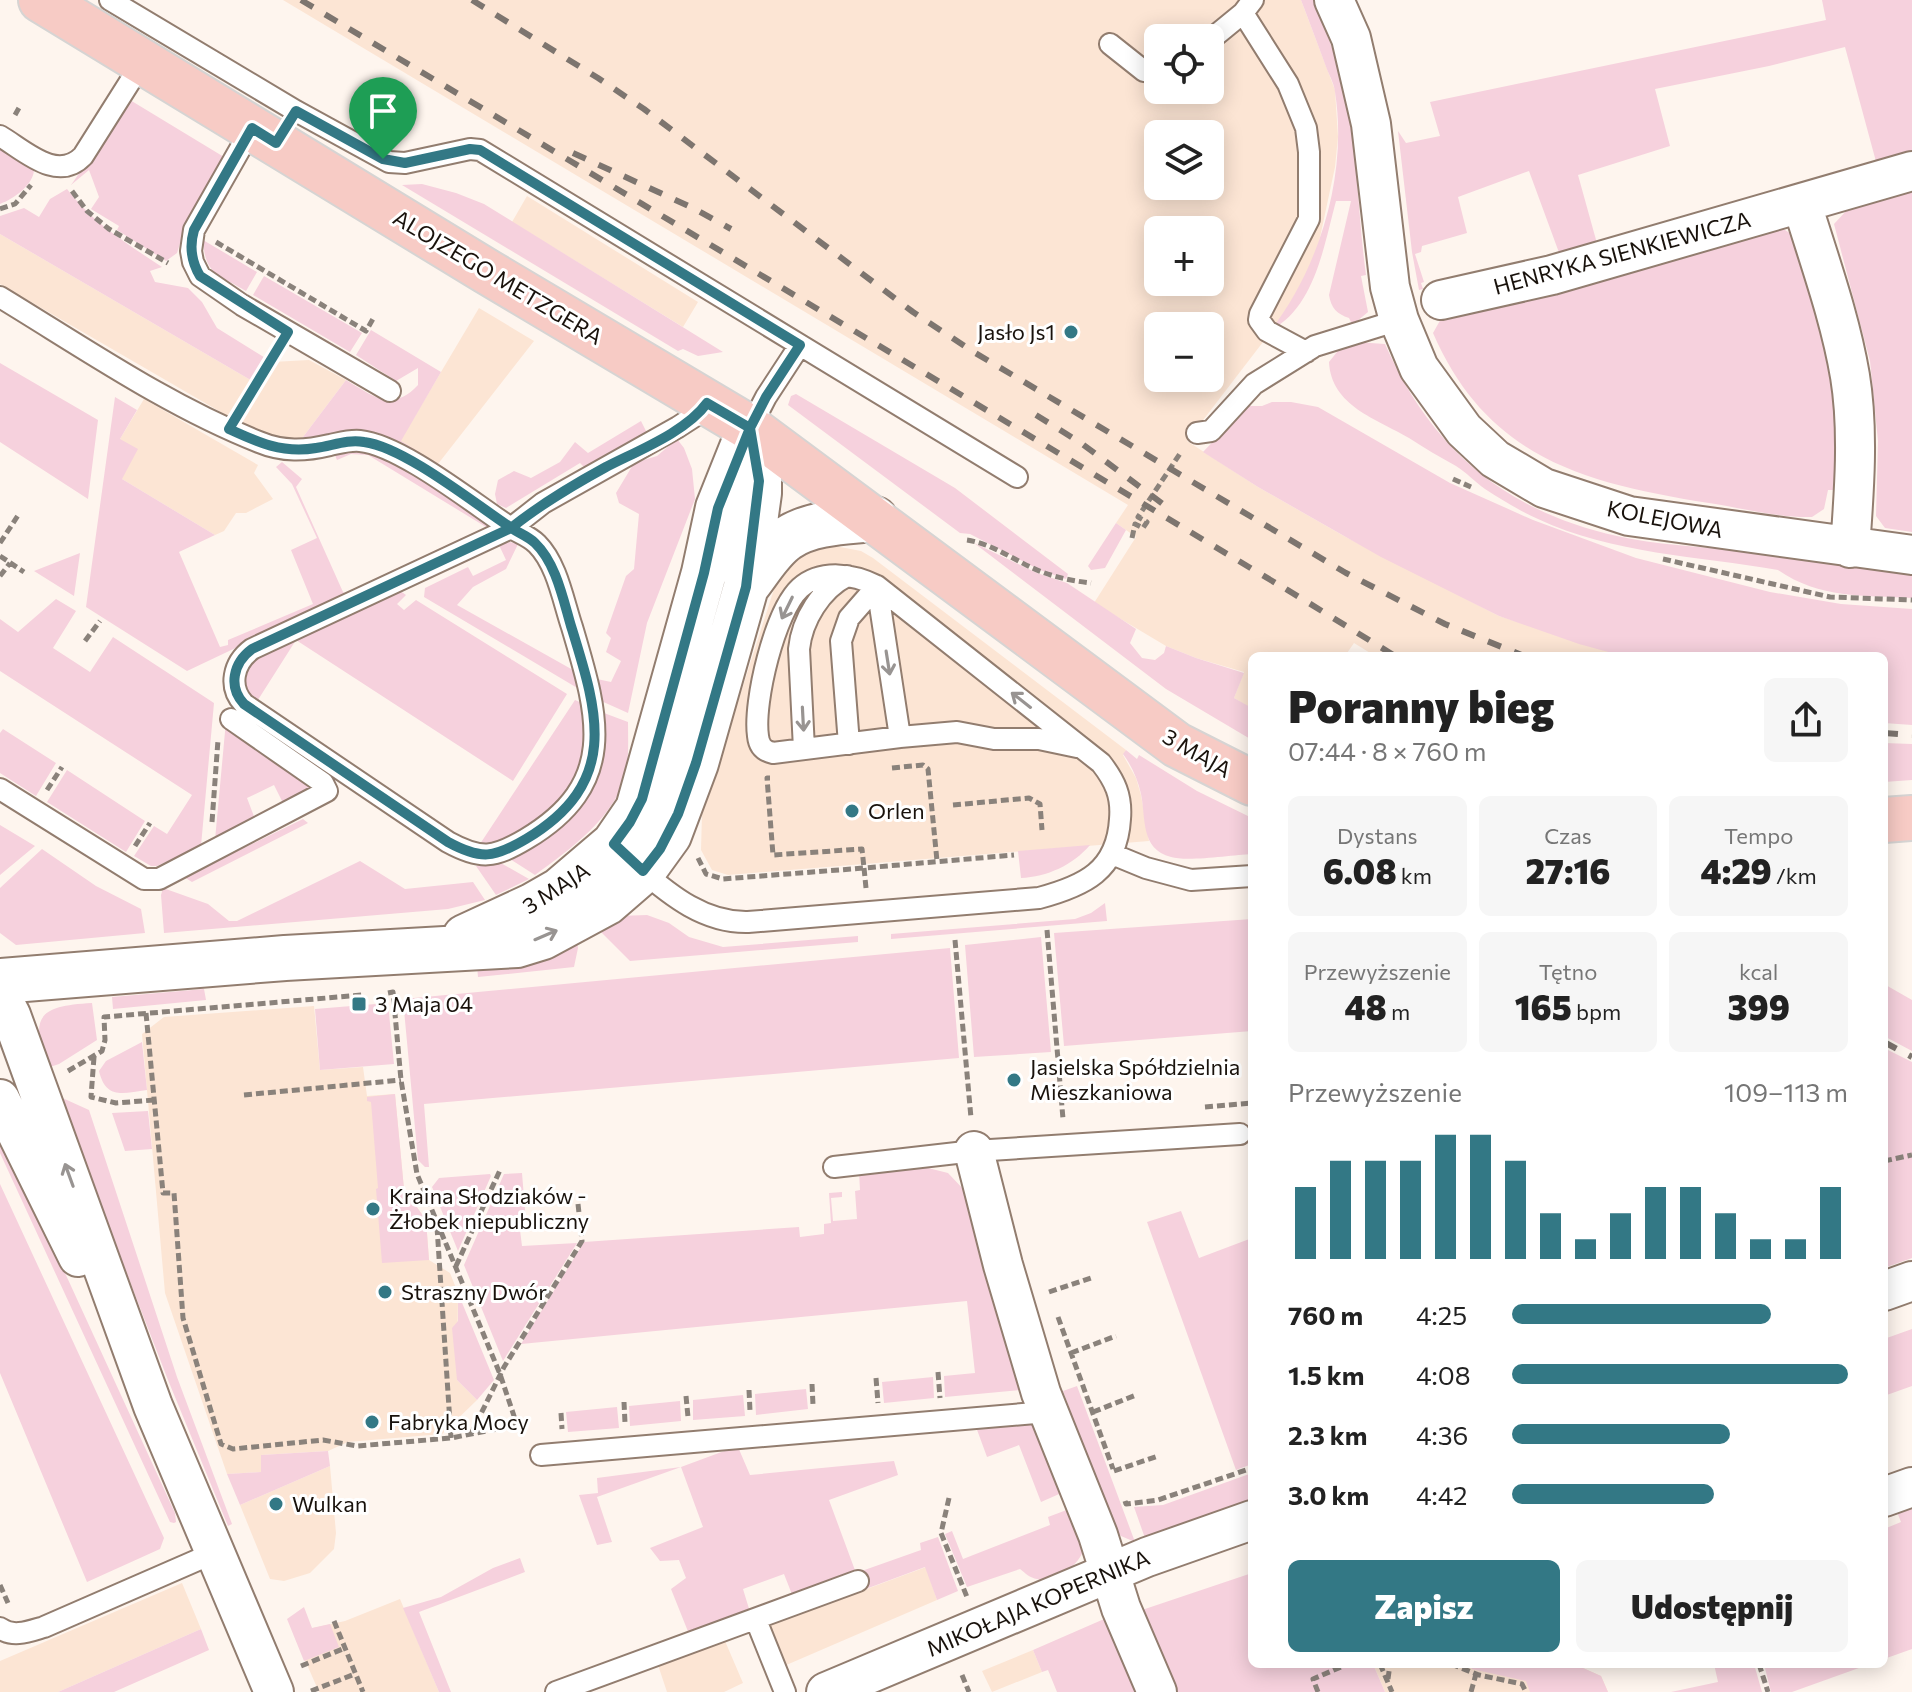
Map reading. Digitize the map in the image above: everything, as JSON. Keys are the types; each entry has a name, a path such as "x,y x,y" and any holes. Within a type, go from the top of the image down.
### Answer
{"main road":[{"name":"ALOJZEGO METZGERA","path":"41,0 143,61 275,127 750,428"},
{"name":"3 MAJA","path":"750,428 1177,745 1248,781"},
{"path":"1888,820 1912,818"}],"street":[{"name":"KOLEJOWA","path":"1334,0 1351,38 1371,124 1390,287 1399,320 1419,368 1464,430 1495,459 1544,488 1629,516 1912,555"},
{"name":"HENRYKA SIENKIEWICZA","path":"1441,300 1552,275 1912,171"},
{"path":"1802,204 1851,379 1854,409 1850,548"},
{"name":"3 MAJA","path":"0,981 441,949 547,898 583,873 629,858 669,835 683,801 746,587 759,481 750,428"},
{"name":"3 MAJA","path":"629,858 630,822 642,799 704,573 718,508 750,428"},
{"name":"3 MAJA","path":"746,587 788,538 822,526 875,519"},
{"path":"0,994 11,1015 153,1406 274,1692"},
{"path":"0,1099 153,1406"},
{"path":"973,1139 1009,1288 1047,1412 1083,1495 1121,1608 1157,1692"},
{"path":"1888,1290 1912,1281"},
{"path":"1888,1496 1912,1487"},
{"name":"MIKOŁAJA KOPERNIKA","path":"826,1692 1147,1557 1248,1521"}],"lane":[{"path":"110,0 275,127 395,163 470,149 480,150 1017,477"},
{"path":"1224,28 1248,7 1288,84 1306,128 1309,219 1259,320 1267,331 1306,352"},
{"path":"1110,44 1144,71"},
{"path":"0,136 48,165 69,166 83,156 143,61"},
{"path":"275,127 194,230 191,245 197,272 288,332 390,391"},
{"path":"0,297 179,403 229,429 280,449 306,450 350,441 379,445 407,459 511,528 536,543 552,570 593,700 596,736 586,777 566,807 514,846 482,856 448,842 244,704 236,694 234,681 241,658 252,649 511,528 552,498 678,427 707,403"},
{"path":"1197,433 1211,431 1254,384 1322,343 1399,320"},
{"path":"750,428 800,345"},
{"path":"629,858 679,900 720,920 748,922 1039,898 1082,883 1095,874 1112,854 1120,828 1119,794 1110,774 1083,748 877,586 847,576 822,578 809,582 797,591 784,612 762,678 758,732 761,747 773,753 957,732 994,739 1039,739 1083,748"},
{"path":"804,749 801,634 820,597 831,585 847,576"},
{"path":"877,586 900,737"},
{"path":"849,744 841,641 849,618 877,586"},
{"path":"0,789 148,881 168,876 327,791 323,783 225,725"},
{"path":"1112,854 1146,868 1191,880 1248,876"},
{"path":"834,1167 973,1139 1240,1134"},
{"path":"541,1455 1047,1412"},
{"path":"0,1628 6,1633 17,1634 44,1627 216,1552"},
{"path":"556,1692 858,1581"},
{"path":"756,1620 785,1692"}],"path":[{"path":"48,165 87,211 109,229 165,264 192,256"},
{"path":"0,209 15,204"},
{"path":"194,230 366,331 374,317"},
{"path":"229,429 288,332"},
{"path":"1132,538 1135,524 1143,528 1147,522 1138,517 1179,453 1187,451"},
{"path":"0,543 19,514"},
{"path":"962,539 983,542 1049,575 1091,583"},
{"path":"0,556 24,572"},
{"path":"0,576 10,563"},
{"path":"85,641 100,621"},
{"path":"209,854 225,725"},
{"path":"891,768 923,765 928,769 937,861"},
{"path":"46,791 62,767"},
{"path":"775,778 767,778 773,855 862,849 866,893"},
{"path":"953,805 1029,798 1040,804 1042,830"},
{"path":"127,857 150,823"},
{"path":"696,844 702,869 718,879 1014,855"},
{"path":"1047,930 1063,1119"},
{"path":"955,940 973,1139"},
{"path":"211,1453 225,1447 233,1449 323,1440 357,1446 451,1438 517,1425 500,1374 417,1174 401,1080 393,992 378,994"},
{"path":"67,1072 94,1057 105,1045 104,1017 363,995"},
{"path":"146,1013 153,1057 163,1193 174,1193 183,1318 225,1447"},
{"path":"94,1057 91,1097 116,1103 154,1100"},
{"path":"244,1095 401,1080"},
{"path":"1888,1160 1912,1155"},
{"path":"456,1267 501,1168"},
{"path":"471,1435 500,1374 582,1241 578,1204"},
{"path":"436,1220 451,1438"},
{"path":"1049,1292 1094,1277"},
{"path":"1044,1278 1118,1482"},
{"path":"1071,1353 1116,1336"},
{"path":"938,1372 940,1403"},
{"path":"876,1378 878,1408"},
{"path":"812,1384 813,1414"},
{"path":"749,1390 751,1420"},
{"path":"1093,1412 1136,1395"},
{"path":"686,1396 689,1426"},
{"path":"624,1402 625,1432"},
{"path":"1114,1471 1158,1456"},
{"path":"1122,1493 1126,1504 1158,1500 1248,1469"},
{"path":"949,1498 941,1533 963,1587"},
{"path":"334,1621 363,1692"},
{"path":"301,1666 345,1648"},
{"path":"1316,1691 1313,1679 1339,1668"},
{"path":"1382,1668 1392,1692"},
{"path":"1388,1683 1390,1668"},
{"path":"1461,1668 1522,1684 1526,1692"},
{"path":"1760,1668 1768,1692"},
{"path":"311,1691 355,1674"},
{"path":"1471,1692 1476,1674"},
{"path":"962,1675 969,1692"}],"shaded area":[{"path":"283,0 1301,0 1335,90 1338,137 1335,167 1319,242 1308,272 1289,308 1187,441 1258,487 1344,536 1499,616 1611,652 1369,652 1354,643 1348,652 1248,652 1248,706 1234,698 1244,672 1166,646 1094,603 1136,537 1116,523 1128,505"},
{"path":"1301,0 1313,0 1337,62 1347,101 1366,275 1361,276 1368,312 1356,322 1351,322 1331,304 1329,295 1351,201 1336,201 1322,255 1308,291 1286,320 1271,330 1304,277 1316,248 1326,218 1337,155 1338,123 1334,89"},
{"path":"1822,0 1912,0 1912,164 1878,169 1845,47 1655,89 1670,146 1578,175 1598,247 1561,258 1529,171 1458,197 1467,233 1422,246 1421,252 1415,254 1424,282 1421,283 1423,289 1419,290 1398,131 1406,143 1440,136 1430,102 1826,20"},
{"path":"130,100 224,157 186,224 177,253 166,261 117,230 119,226 91,209 99,197 89,170 71,185"},
{"path":"0,145 34,168 27,185 17,195 0,204"},
{"path":"1912,180 1912,532 1885,528 1876,516 1878,441 1870,361 1834,224 1847,210"},
{"path":"422,184 484,204 723,352 698,356 683,349 678,351 402,185"},
{"path":"67,189 99,222 162,267 150,271 155,282 188,288 202,302 217,328 267,359 254,382 0,234 0,216 24,208 39,217 50,199"},
{"path":"527,196 698,302 683,327 512,222"},
{"path":"1780,227 1793,235 1815,304 1837,400 1838,490 1828,490 1824,509 1812,517 1760,512 1621,486 1545,458 1512,437 1482,410 1456,376 1433,333 1446,310"},
{"path":"0,234 254,382 231,418 0,284"},
{"path":"203,240 257,272 246,291 210,267"},
{"path":"264,276 362,333 350,352 253,295"},
{"path":"479,308 534,341 438,464 400,441"},
{"path":"371,330 441,372 401,441 445,468 437,467 387,439 300,441 346,380 374,396 391,400 409,393 418,385 418,368 396,381 356,355"},
{"path":"1356,342 1385,344 1425,415 1449,444 1476,470 1540,510 1577,525 1632,539 1912,575 1912,598 1826,591 1778,570 1626,547 1567,531 1538,519 1498,497 1456,466 1370,417 1347,400 1338,390 1329,362 1341,347"},
{"path":"309,360 346,380 300,441 285,441 236,421 272,362"},
{"path":"0,363 98,420 88,499 0,442"},
{"path":"796,394 955,488 1068,574 1066,579 1040,570 970,534 960,533 788,405 791,396"},
{"path":"115,397 137,410 120,439 138,449 122,479 215,535 179,552 220,647 228,645 228,640 313,604 291,550 317,538 292,484 276,467 282,462 302,479 296,487 343,592 362,588 187,671 86,607"},
{"path":"144,399 258,465 254,473 273,499 246,513 236,513 224,531 215,535 122,479 120,439"},
{"path":"1272,402 1291,402 1318,407 1450,483 1533,520 1636,558 1770,592 1841,604 1912,609 1912,725 1888,723 1888,652 1608,652 1499,616 1381,557 1203,452 1247,406"},
{"path":"641,421 647,433 587,470 580,463 506,508 497,504 495,494 498,480 514,471 531,478 560,462 575,442 588,453"},
{"path":"677,439 692,469 695,499 647,623 628,713 599,700 592,665 597,679 611,682 621,661 606,652 611,638 606,633 626,576 634,569 639,514 619,503 616,493 634,463 657,456"},
{"path":"363,449 382,455 484,519 489,529 368,586 366,583 486,527 368,455 351,454 337,460 334,453"},
{"path":"1116,523 1126,530 1105,568 1091,570 1088,566"},
{"path":"510,542 518,544 506,569 473,587 457,605 573,670 579,689 424,597 425,588 468,567 473,576 506,560 499,545"},
{"path":"974,543 1037,573 1067,583 1136,629 1130,643 1142,658 1155,660 1164,653 1166,646 1244,673 1234,698 1248,706 1248,738 1166,689"},
{"path":"835,546 861,551 873,558 1126,750 1123,755 1136,778 1149,841 728,875 712,870 701,850 702,814 774,589 797,559 813,550"},
{"path":"80,553 74,596 34,571"},
{"path":"399,590 406,595 397,604 404,610 416,600 567,694 513,781 296,640 256,703 244,690 244,672 259,655"},
{"path":"56,599 76,611 53,648 90,672 113,637 214,703 201,846 157,866 134,856 154,826 167,834 192,795 0,671 0,619 18,632"},
{"path":"575,700 582,703 590,726 579,774 552,811 509,840 483,846 480,844"},
{"path":"604,713 628,722 627,766 621,788 590,831 535,875 507,857 533,841 601,747"},
{"path":"226,721 310,783 311,787 284,805 274,785 247,798 255,819 215,840"},
{"path":"3,729 56,763 36,796 0,773 0,733"},
{"path":"1888,743 1912,744 1912,780 1888,782"},
{"path":"1126,750 1137,759 1139,755 1197,791 1248,816 1248,854 1198,859 1161,853 1149,840 1138,784 1123,754"},
{"path":"67,770 145,821 126,852 47,802"},
{"path":"303,819 308,823 192,882 184,877"},
{"path":"0,825 35,846 0,875"},
{"path":"1090,845 1059,869 1021,878 1018,851"},
{"path":"42,849 96,886 141,909 145,933 16,945 0,933 0,888"},
{"path":"360,861 405,889 473,882 485,900 448,909 164,933 163,888 208,904 229,921 237,921"},
{"path":"499,862 529,879 496,895 476,866"},
{"path":"1105,903 1107,921 891,939 891,934 1075,919"},
{"path":"647,915 669,923 689,937 723,947 858,936 858,942 630,961 596,927 619,916"},
{"path":"1248,919 1248,1031 1064,1046 1054,933"},
{"path":"576,936 578,948 574,967 478,977 477,966"},
{"path":"1041,937 1051,1052 974,1057 965,945"},
{"path":"950,948 959,1058 424,1104 429,1167 418,1160 403,999"},
{"path":"1888,986 1912,1000 1912,1051 1888,1038"},
{"path":"204,989 206,1000 113,1009 112,997"},
{"path":"92,1003 97,1040 47,1068 39,1036 43,1017 60,1007"},
{"path":"388,1003 394,1064 320,1070 315,1009"},
{"path":"314,1006 320,1070 363,1067 367,1096 395,1094 404,1189 426,1220 429,1260 450,1273 458,1293 457,1380 477,1400 442,1434 348,1442 328,1451 261,1455 261,1472 227,1474 165,1293 142,1034 164,1017"},
{"path":"142,1042 147,1090 111,1091 99,1071 106,1061"},
{"path":"1888,1050 1912,1062 1912,1258 1888,1267"},
{"path":"395,1094 404,1189 426,1220 429,1260 382,1263 371,1102 367,1101 367,1097"},
{"path":"58,1096 89,1110 177,1377 232,1524 228,1526 168,1380"},
{"path":"148,1111 152,1149 125,1151 112,1113"},
{"path":"0,1131 175,1513 174,1523 170,1522 0,1153"},
{"path":"924,1167 948,1173 966,1192 1020,1390 945,1397 944,1376 975,1373 967,1301 521,1344 584,1242 799,1227 800,1237 824,1234 824,1224 831,1223 829,1193 842,1192 842,1197 831,1198 833,1221 857,1219 855,1191 860,1190 859,1172"},
{"path":"522,1173 526,1222 519,1222 522,1246 577,1243 503,1361 464,1265 504,1174"},
{"path":"490,1174 458,1251 432,1187 439,1178"},
{"path":"0,1184 164,1538 160,1549 87,1582 0,1373"},
{"path":"1181,1211 1199,1258 1248,1240 1248,1466 1236,1470 1147,1222"},
{"path":"458,1293 494,1380 477,1400 457,1380 452,1328 458,1321"},
{"path":"1912,1329 1912,1386 1888,1395 1888,1338"},
{"path":"933,1377 934,1398 884,1403 882,1382"},
{"path":"1077,1386 1135,1542 1111,1527 1068,1419 1069,1407 1063,1391"},
{"path":"806,1389 808,1409 756,1415 755,1394"},
{"path":"743,1395 745,1416 693,1420 693,1400"},
{"path":"680,1401 681,1421 630,1426 629,1406"},
{"path":"617,1407 619,1428 568,1432 566,1412"},
{"path":"1033,1423 1066,1491 1041,1502 1019,1445 987,1457 976,1427"},
{"path":"735,1447 738,1447 750,1475 894,1461 898,1475 829,1500 856,1573 921,1550 920,1543 938,1537 958,1591 937,1600 925,1567 863,1590 856,1574 793,1597 784,1574 743,1589 750,1612 689,1634 671,1589 686,1578 679,1560 660,1561 650,1548 703,1527 681,1467"},
{"path":"328,1451 330,1466 240,1505 227,1474 261,1472 261,1455"},
{"path":"330,1466 336,1533 334,1549 310,1573 284,1581 270,1579 240,1505"},
{"path":"681,1467 597,1497 612,1542 597,1545 579,1495 598,1493 597,1478"},
{"path":"1248,1474 1248,1503 1146,1541 1134,1507 1163,1505"},
{"path":"1912,1495 1912,1649 1888,1658 1888,1527 1901,1522 1893,1502"},
{"path":"1072,1508 1084,1549 1077,1562 1065,1572 1044,1580 1032,1578 1020,1569 967,1587 945,1534 952,1531 963,1559 1050,1525 1048,1517"},
{"path":"520,1558 525,1572 419,1612 451,1692 439,1692 403,1608 441,1597 493,1568"},
{"path":"926,1567 937,1600 784,1666 767,1626"},
{"path":"1248,1574 1248,1668 1375,1668 1385,1692 1178,1692 1142,1610"},
{"path":"182,1583 201,1629 58,1692 0,1692 0,1661"},
{"path":"400,1599 439,1692 319,1692 294,1635 345,1621"},
{"path":"304,1607 312,1628 330,1624 339,1647 304,1661 287,1619"},
{"path":"1111,1616 1144,1692 1057,1692 1048,1670 1042,1672 1033,1650"},
{"path":"201,1629 209,1650 114,1692 58,1692"},
{"path":"725,1641 743,1683 724,1692 667,1692 658,1665"},
{"path":"1033,1650 1042,1672 992,1692 982,1671"},
{"path":"1375,1668 1583,1668 1601,1676 1608,1692 1385,1692"},
{"path":"1583,1668 1601,1676 1608,1692 1530,1692 1526,1681 1472,1669"},
{"path":"1715,1668 1755,1668 1762,1692 1671,1692 1718,1682"},
{"path":"1765,1668 1859,1668 1792,1692 1771,1692"}],"railway":[{"path":"301,0 480,107"},
{"path":"472,0 644,109 913,312 972,351 1346,573 1445,624 1514,652"},
{"path":"470,101 1294,594"},
{"path":"573,153 693,208 731,229"},
{"path":"1036,415 1081,443 1171,510"},
{"path":"1286,589 1388,652"},
{"path":"1888,733 1912,735"},
{"path":"1888,1044 1912,1057"}],"place":[{"name":"Jasło Js1","path":"1071,332"},
{"name":"Orlen","path":"852,811"},
{"name":"3 Maja 04","path":"359,1004"},
{"name":"Jasielska Spółdzielnia Mieszkaniowa","path":"1014,1080"},
{"name":"Kraina Słodziaków - Żłobek niepubliczny","path":"373,1209"},
{"name":"Straszny Dwór","path":"385,1292"},
{"name":"Fabryka Mocy","path":"372,1422"},
{"name":"Wulkan","path":"276,1504"}],"route":[{"path":"383,159 296,111 276,143 252,128 194,230 191,245 193,262 200,276 288,332 229,429 280,449 306,450 350,441 379,445 407,459 511,528 529,537 536,543 547,558 557,582 593,700 596,736 591,766 566,807 532,835 496,854 471,854 448,842 244,704 236,694 234,681 237,666 252,649 511,528 543,503 678,427 707,403 750,428 757,458 759,493 746,587 696,763 669,835 643,871 614,844 642,799 704,573 718,508 750,428 800,345 480,150 470,149 405,163 383,159"}]}
